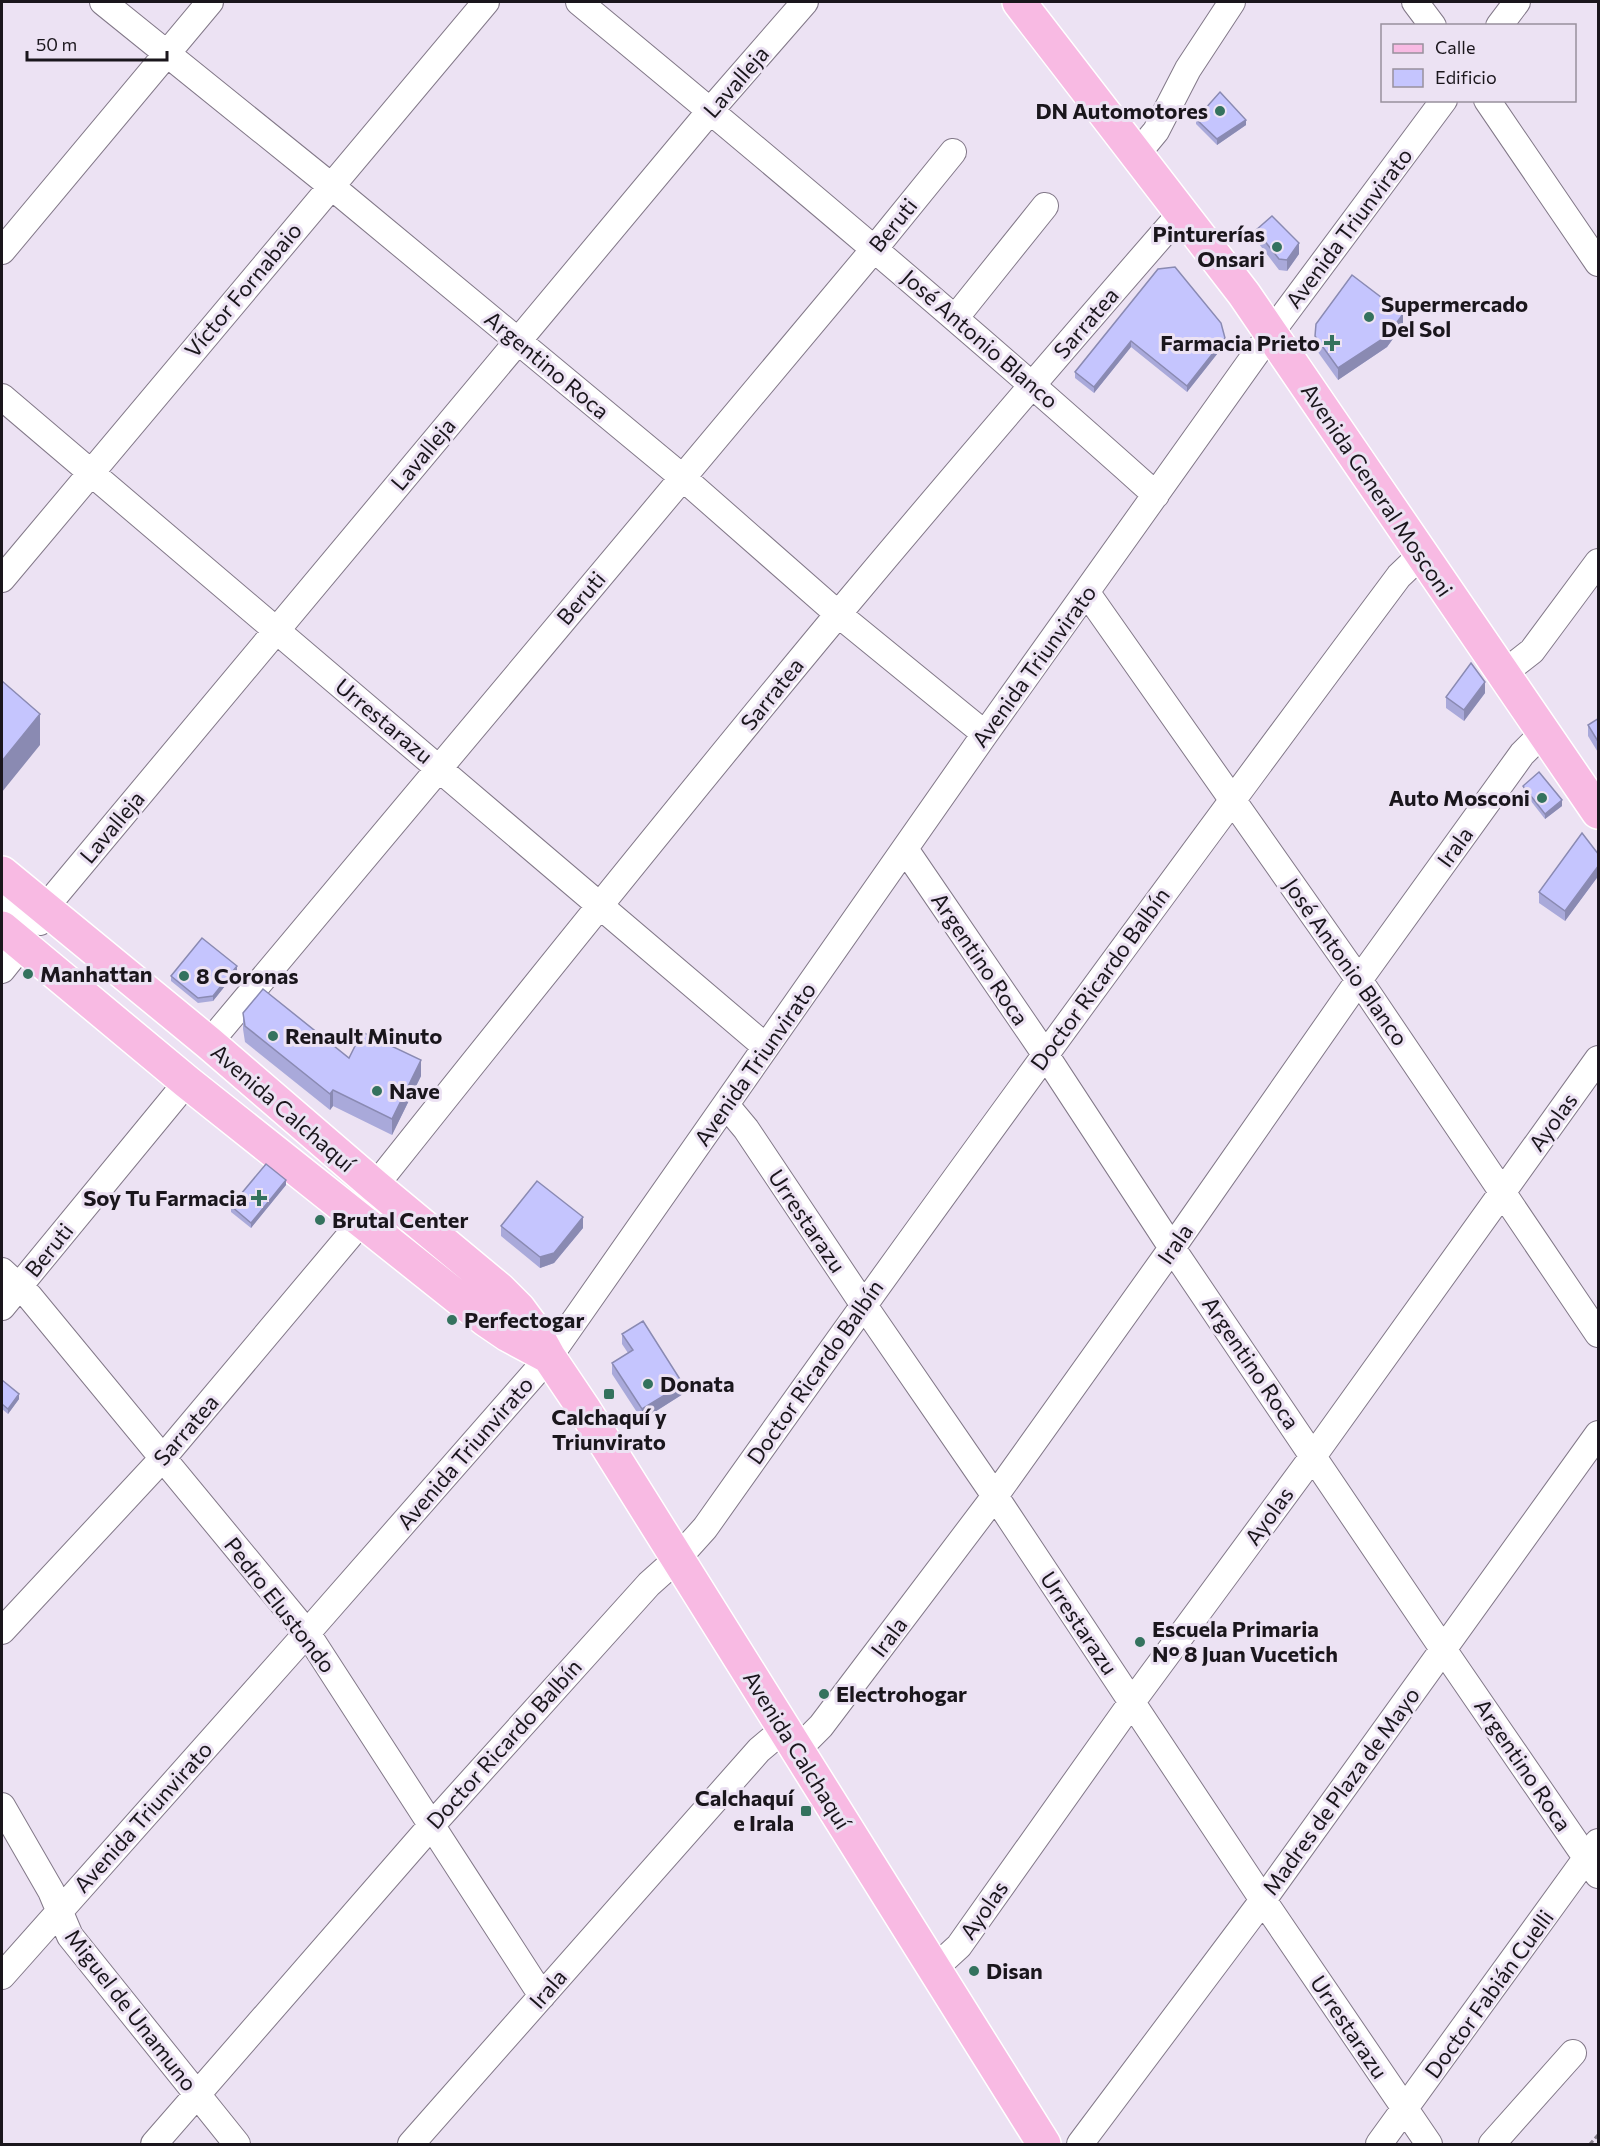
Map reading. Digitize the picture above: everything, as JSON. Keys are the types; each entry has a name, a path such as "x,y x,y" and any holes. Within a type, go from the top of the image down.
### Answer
{"main road":[{"name":"Avenida General Mosconi","path":"1019,2 1244,294 1599,812"},
{"name":"Avenida Calchaquí","path":"2,873 209,1043 512,1303 533,1328 549,1357 584,1409 1044,2145"},
{"name":"Avenida Calchaquí","path":"12,937 187,1082 486,1320 549,1357"}],"street":[{"name":"Argentino Roca","path":"103,2 331,186 682,477 838,614 985,734"},
{"path":"2,250 210,2"},
{"name":"Víctor Fornabaio","path":"2,579 486,2"},
{"name":"José Antonio Blanco","path":"579,2 956,317 1156,495"},
{"name":"Lavalleja","path":"44,909 710,111 806,2"},
{"path":"1137,154 1156,131 1188,69 1232,2"},
{"path":"1415,2 1432,24"},
{"path":"1501,24 1517,2"},
{"name":"Avenida Triunvirato","path":"2,1976 549,1357 985,734 1270,334 1443,102"},
{"path":"1488,102 1599,263"},
{"name":"Beruti","path":"209,1043 953,152"},
{"path":"956,317 1045,206"},
{"name":"Sarratea","path":"375,1186 600,904 838,614 1032,384 1182,212"},
{"name":"Urrestarazu","path":"2,397 766,1047"},
{"name":"Doctor Ricardo Balbín","path":"154,2145 431,1826 649,1584 677,1559 705,1528 863,1304 1232,799 1399,576 1421,555"},
{"path":"1504,673 1532,651 1599,562"},
{"name":"José Antonio Blanco","path":"1087,593 1359,980 1599,1334"},
{"name":"Irala","path":"411,2145 759,1750 791,1740 821,1726 995,1496 1359,980 1522,754 1544,732"},
{"name":"Argentino Roca","path":"905,849 1443,1649 1594,1859"},
{"path":"2,880 44,909"},
{"path":"2,896 47,927 180,1038 549,1357"},
{"path":"2,970 12,937"},
{"name":"Ayolas","path":"934,1969 959,1946 1132,1702 1314,1455 1599,1059"},
{"name":"Beruti","path":"2,1307 10,1278 187,1082"},
{"name":"Urrestarazu","path":"726,1105 746,1130 995,1496 1429,2145"},
{"name":"Sarratea","path":"2,1631 162,1459 362,1221"},
{"name":"Pedro Elustondo","path":"10,1278 307,1633 542,1996"},
{"name":"Madres de Plaza de Mayo","path":"1080,2145 1263,1900 1599,1434"},
{"name":"Miguel de Unamuno","path":"2,1806 51,1891 70,1936 237,2145"},
{"name":"Doctor Fabián Cuelli","path":"1379,2145 1594,1859"},
{"path":"1492,2145 1573,2053"}],"path":[{"path":"1590,2145 1599,2135"}],"building":[{"name":"DN Automotores","path":"1220,92 1246,120 1217,139 1196,119"},
{"path":"1272,216 1299,243 1287,260 1279,259 1256,230"},
{"path":"1175,267 1221,323 1225,338 1187,386 1131,341 1094,387 1075,372 1158,269"},
{"path":"1352,275 1403,314 1387,336 1338,368 1315,336 1316,324"},
{"path":"1471,663 1485,682 1464,710 1446,697"},
{"path":"2,681 40,714 2,761"},
{"path":"1599,718 1599,743 1588,725"},
{"name":"Auto Mosconi","path":"1539,772 1562,800 1545,814 1523,786"},
{"path":"1582,833 1599,855 1599,865 1565,911 1539,892"},
{"path":"202,938 237,966 213,996 198,998 171,976"},
{"path":"263,989 349,1058 362,1032 421,1060 392,1119 333,1090 330,1094 245,1026 243,1013"},
{"name":"Soy Tu Farmacia","path":"266,1164 286,1180 251,1223 231,1206"},
{"path":"537,1181 583,1217 554,1253 540,1257 501,1226"},
{"name":"Donata","path":"643,1321 683,1384 642,1409 612,1363 633,1350 622,1334"},
{"path":"2,1380 19,1394 8,1409 2,1404"}],"place":[{"name":"DN Automotores","path":"1220,111"},
{"name":"Pinturerías Onsari","path":"1277,247"},
{"name":"Supermercado Del Sol","path":"1369,317"},
{"name":"Farmacia Prieto","path":"1332,343"},
{"name":"Auto Mosconi","path":"1542,798"},
{"name":"Manhattan","path":"28,974"},
{"name":"8 Coronas","path":"184,976"},
{"name":"Renault Minuto","path":"273,1036"},
{"name":"Nave","path":"377,1091"},
{"name":"Soy Tu Farmacia","path":"259,1198"},
{"name":"Brutal Center","path":"320,1220"},
{"name":"Perfectogar","path":"452,1320"},
{"name":"Donata","path":"648,1384"},
{"name":"Calchaquí y Triunvirato","path":"609,1394"},
{"name":"Escuela Primaria N° 8 Juan Vucetich","path":"1140,1642"},
{"name":"Electrohogar","path":"824,1694"},
{"name":"Calchaquí e Irala","path":"806,1811"},
{"name":"Disan","path":"974,1971"}]}
